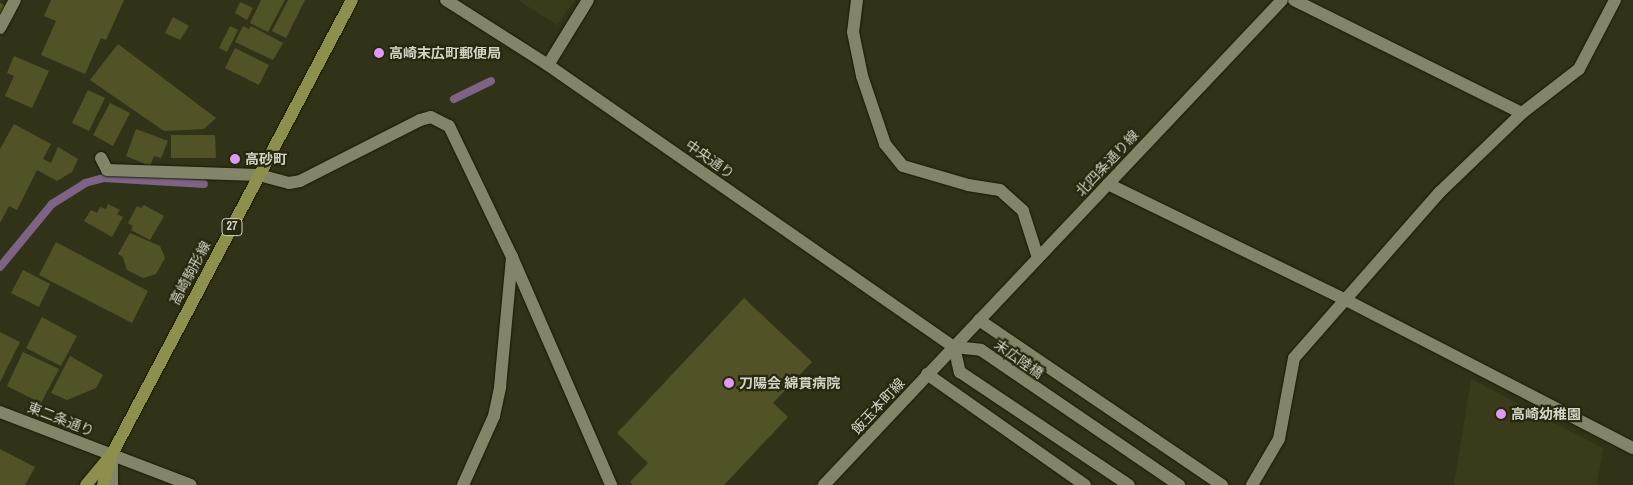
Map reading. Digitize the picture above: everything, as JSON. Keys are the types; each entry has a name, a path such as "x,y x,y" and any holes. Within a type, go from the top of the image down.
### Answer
{"main road":[{"name":"高崎駒形線","path":"103,485 112,454 352,0"},
{"name":"高崎駒形線","path":"86,485 112,454"}],"street":[{"path":"0,28 15,0"},
{"name":"中央通り","path":"446,0 548,65 954,347"},
{"path":"548,65 588,0"},
{"path":"857,0 853,32 862,76 885,144 903,166 968,185 1000,190 1022,211 1038,258"},
{"name":"北四条通り線","path":"954,347 1282,0"},
{"path":"1294,0 1522,113"},
{"path":"1252,485 1279,439 1294,358 1440,192 1522,113 1579,69 1615,0"},
{"path":"101,158 107,170 260,175 290,183 300,181 420,120 431,117 440,120 454,135 512,257 611,485"},
{"path":"1108,184 1346,300 1633,448"},
{"path":"463,485 494,416 500,387 512,257"},
{"path":"979,320 1204,481 1222,485"},
{"path":"954,347 960,372 1129,485"},
{"name":"飯玉本町線","path":"824,485 954,347"},
{"name":"末広陸橋","path":"954,347 980,350 1178,485"},
{"path":"927,374 1086,485"},
{"name":"東二条通り","path":"0,412 190,485"},
{"path":"112,454 112,485"}],"shaded area":[{"path":"518,0 575,0 557,25"},
{"name":"高崎幼稚園","path":"1471,379 1603,448 1597,485 1454,485"}],"building":[{"path":"51,0 124,0 106,40 101,38 85,74 41,55 56,21 44,16"},
{"path":"261,0 285,0 268,32 250,23"},
{"path":"288,0 305,0 286,38 272,31"},
{"path":"240,2 253,8 247,20 235,13"},
{"path":"0,3 6,6 0,16"},
{"path":"173,17 189,26 180,40 165,33"},
{"path":"230,26 238,30 227,52 219,48"},
{"path":"243,26 249,29 251,26 283,43 273,60 235,42"},
{"path":"118,44 216,118 204,129 164,131 90,80"},
{"path":"235,48 269,65 259,85 225,68"},
{"path":"14,56 49,71 32,108 5,96 14,76 7,73"},
{"path":"88,90 105,98 89,131 72,123"},
{"path":"110,103 130,113 113,146 93,135"},
{"path":"14,124 51,144 43,159 51,163 58,147 78,159 72,172 57,181 37,170 17,210 9,206 0,223 0,149"},
{"path":"136,129 168,141 161,158 154,156 150,166 126,156"},
{"path":"171,135 215,135 216,158 171,158"},
{"path":"108,204 120,210 117,214 123,217 112,237 84,221 91,210 97,213 100,207 106,209"},
{"path":"144,205 164,216 150,240 131,230 133,226 128,223 137,206 141,208"},
{"path":"130,233 160,246 165,258 156,274 143,278 127,270 123,257 118,254"},
{"path":"56,242 148,291 132,323 39,275"},
{"path":"23,270 50,284 39,307 11,293"},
{"name":"刀陽会 綿貫病院","path":"744,298 812,362 773,403 788,417 724,485 633,485 630,482 648,463 617,433"},
{"path":"42,317 77,336 61,366 26,348"},
{"path":"0,332 20,342 0,382"},
{"path":"23,352 59,369 41,403 7,386"},
{"path":"70,356 103,375 96,388 67,400 51,393"},
{"path":"0,449 35,467 25,485 0,485"}],"waterway":[{"path":"454,99 491,81"},
{"path":"0,267 52,204 85,183 104,178 204,184"}],"place":[{"name":"高崎末広町郵便局","path":"379,53"},
{"name":"高砂町","path":"235,159"},
{"name":"刀陽会 綿貫病院","path":"729,383"},
{"name":"高崎幼稚園","path":"1501,414"}]}
